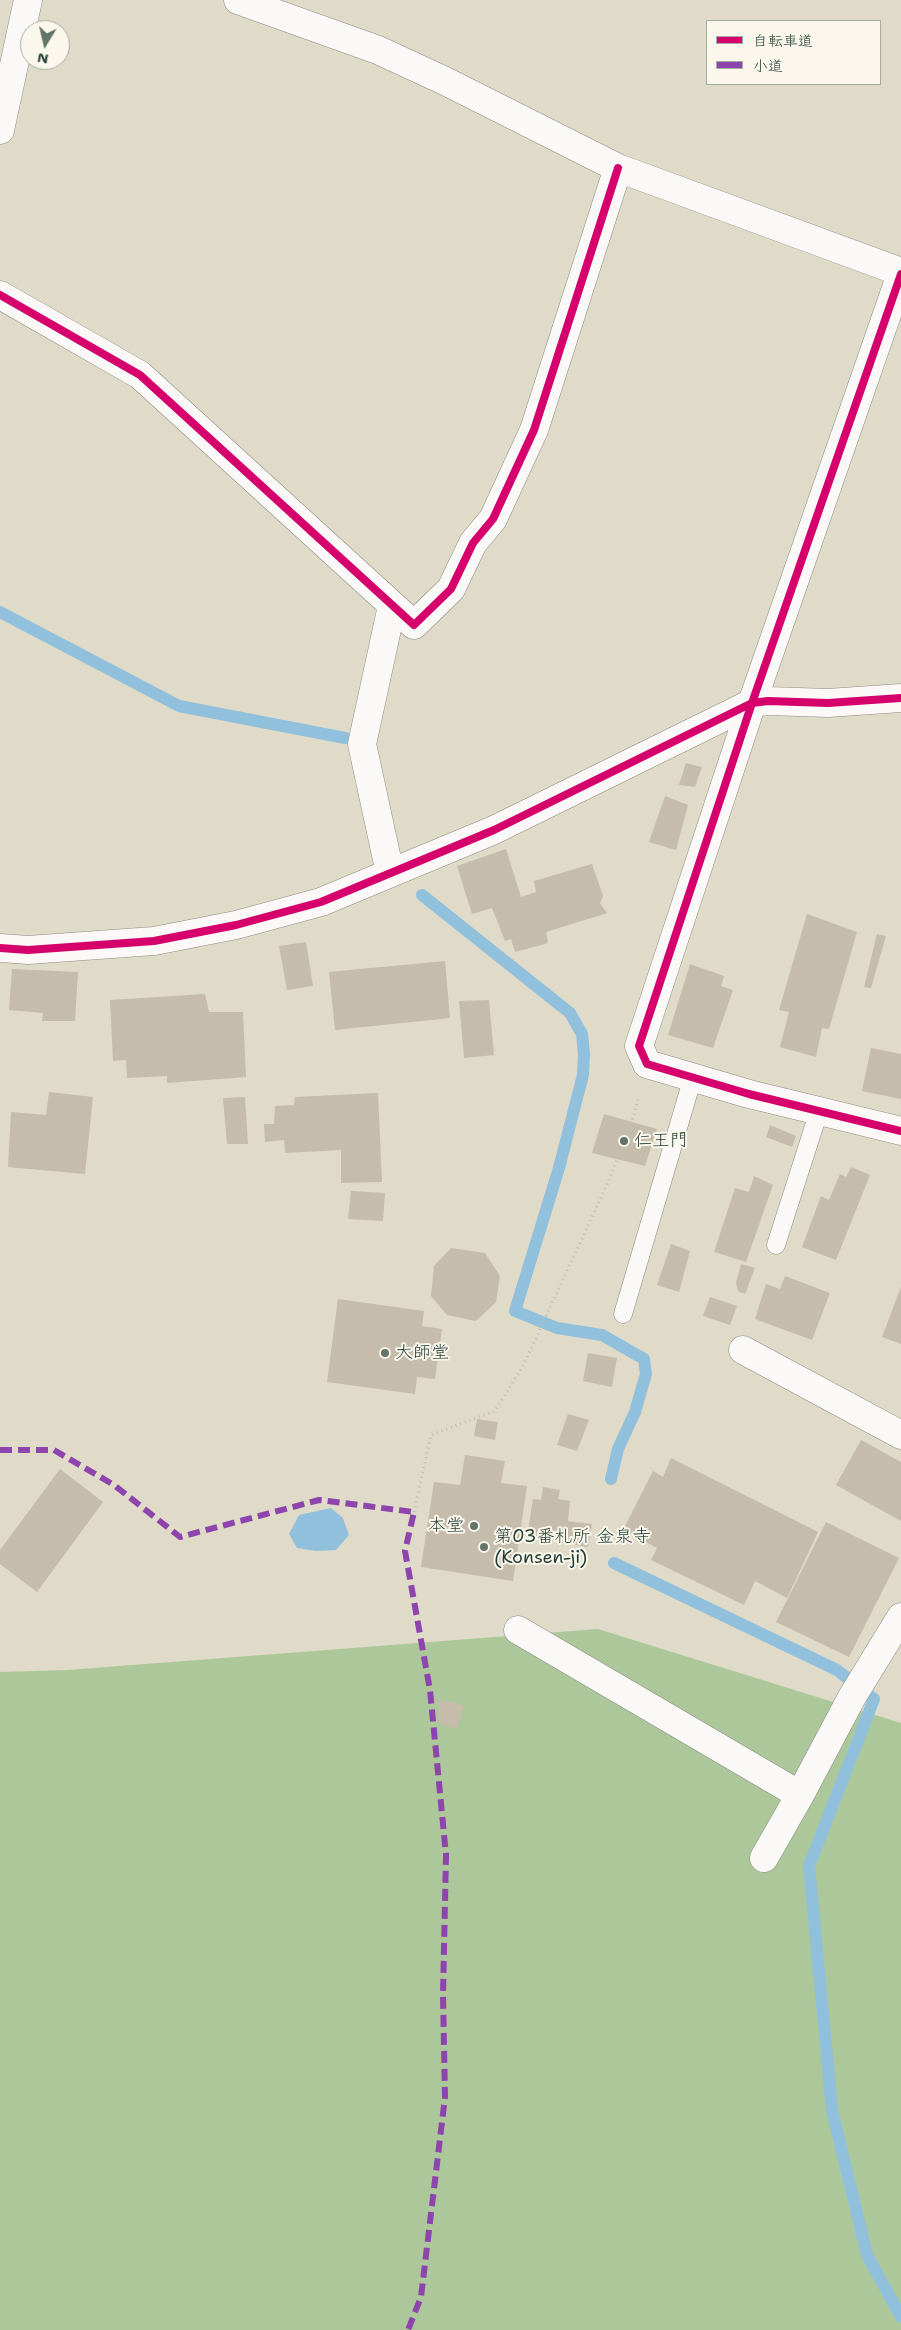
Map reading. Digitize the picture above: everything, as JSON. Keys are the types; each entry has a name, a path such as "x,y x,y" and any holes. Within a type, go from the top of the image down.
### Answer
{"street":[{"path":"0,130 28,0"},
{"path":"238,0 378,50 445,81 618,168 901,273 752,703 638,1046 647,1064 693,1078 901,1131"},
{"path":"0,295 140,375 414,625 451,589 474,543 493,519 534,430 618,168"},
{"path":"390,873 362,744 392,606"},
{"path":"0,948 28,950 154,940 236,925 321,902 494,830 752,703 768,700 828,703 901,698"},
{"path":"743,1350 901,1435"},
{"path":"764,1858 857,1688 901,1617"},
{"path":"518,1630 800,1795"}],"lane":[{"path":"623,1314 693,1078"},
{"path":"776,1245 819,1111"}],"path":[{"path":"414,1512 432,1435 495,1411 523,1366 609,1180 634,1115 647,1064"}],"green space":[{"path":"598,1629 901,1723 901,2330 0,2330 0,1672 68,1670"}],"water":[{"path":"331,1508 343,1518 349,1535 336,1550 316,1551 297,1548 289,1534 299,1515"}],"building":[{"path":"686,763 702,767 695,787 679,785"},
{"path":"665,796 688,805 676,850 649,842"},
{"path":"506,849 521,897 536,892 534,881 592,864 603,896 600,903 607,913 546,932 548,943 515,952 511,939 505,941 492,908 472,914 457,866"},
{"path":"807,914 857,932 829,1029 822,1028 816,1057 780,1047 789,1012 779,1010"},
{"path":"877,934 886,936 871,988 864,987"},
{"path":"306,942 313,986 287,990 279,946"},
{"path":"445,961 450,1018 335,1030 329,972"},
{"path":"690,964 724,976 721,986 733,990 713,1048 668,1035"},
{"path":"12,969 78,972 75,1021 42,1021 43,1013 9,1010"},
{"path":"205,994 209,1012 243,1012 246,1077 167,1083 167,1076 127,1078 126,1060 113,1061 110,1000"},
{"path":"489,1000 494,1055 464,1058 459,1001"},
{"path":"871,1048 901,1054 901,1099 862,1091"},
{"path":"49,1092 93,1097 85,1174 8,1167 11,1112 46,1115"},
{"path":"378,1093 382,1182 341,1183 341,1150 285,1153 284,1140 265,1142 264,1124 274,1124 275,1106 294,1105 295,1097"},
{"path":"245,1097 248,1144 227,1144 223,1098"},
{"name":"仁王門","path":"604,1114 657,1129 645,1166 592,1153"},
{"path":"770,1125 796,1136 792,1147 766,1137"},
{"path":"851,1167 870,1175 836,1260 802,1247 821,1196 829,1200 840,1174 846,1177"},
{"path":"754,1176 773,1185 746,1262 714,1252 735,1188 749,1192"},
{"path":"351,1191 385,1193 383,1221 348,1219"},
{"path":"671,1244 690,1251 679,1292 657,1285"},
{"path":"451,1248 485,1253 500,1276 496,1302 476,1321 447,1315 431,1296 434,1266"},
{"path":"741,1264 755,1268 745,1294 738,1291 736,1283"},
{"path":"785,1276 830,1293 812,1340 755,1319 766,1284 780,1289"},
{"path":"901,1287 901,1344 882,1337"},
{"path":"710,1297 737,1306 730,1325 703,1316"},
{"name":"大師堂","path":"338,1299 424,1311 422,1326 442,1329 435,1379 417,1377 415,1394 327,1382"},
{"path":"588,1353 617,1358 612,1387 583,1381"},
{"path":"568,1414 589,1420 577,1451 557,1445"},
{"path":"477,1419 498,1422 495,1440 474,1436"},
{"path":"861,1440 901,1462 901,1521 836,1485"},
{"name":"本堂","path":"465,1455 505,1461 501,1483 527,1486 513,1581 421,1567 434,1482 460,1485"},
{"path":"671,1458 818,1532 787,1598 755,1581 744,1605 651,1560 657,1548 623,1530 653,1471 663,1477"},
{"path":"60,1469 103,1502 37,1592 0,1564 0,1550"},
{"path":"543,1487 560,1490 558,1499 570,1501 568,1521 592,1524 588,1547 527,1537 533,1499 541,1500"},
{"path":"826,1522 899,1558 849,1657 776,1622"},
{"path":"439,1699 464,1706 457,1729 438,1723"}],"waterway":[{"path":"0,612 179,706 345,738"},
{"path":"422,895 570,1013 582,1034 584,1054 583,1075 559,1168 515,1311 557,1328 602,1335 644,1359 646,1374 635,1412 618,1449 611,1479"},
{"path":"614,1563 837,1670 874,1699 809,1866 832,2110 867,2255 901,2317"}],"marked path":[{"path":"0,1450 54,1450 114,1485 180,1537 319,1500 414,1512 405,1551 430,1690 446,1855 443,1995 445,2097 421,2297 408,2330"}],"cycle path":[{"path":"0,295 140,375 414,625 451,589 473,543 493,519 534,430 618,168"},
{"path":"901,274 752,703 639,1046 647,1064 749,1094 901,1131"},
{"path":"0,948 28,950 154,941 236,925 321,902 494,830 752,703 768,701 828,703 901,698"}],"place":[{"name":"仁王門","path":"624,1141"},
{"name":"大師堂","path":"385,1353"},
{"name":"本堂","path":"474,1526"},
{"name":"第03番札所 金泉寺 (Konsen-ji)","path":"484,1547"}]}
